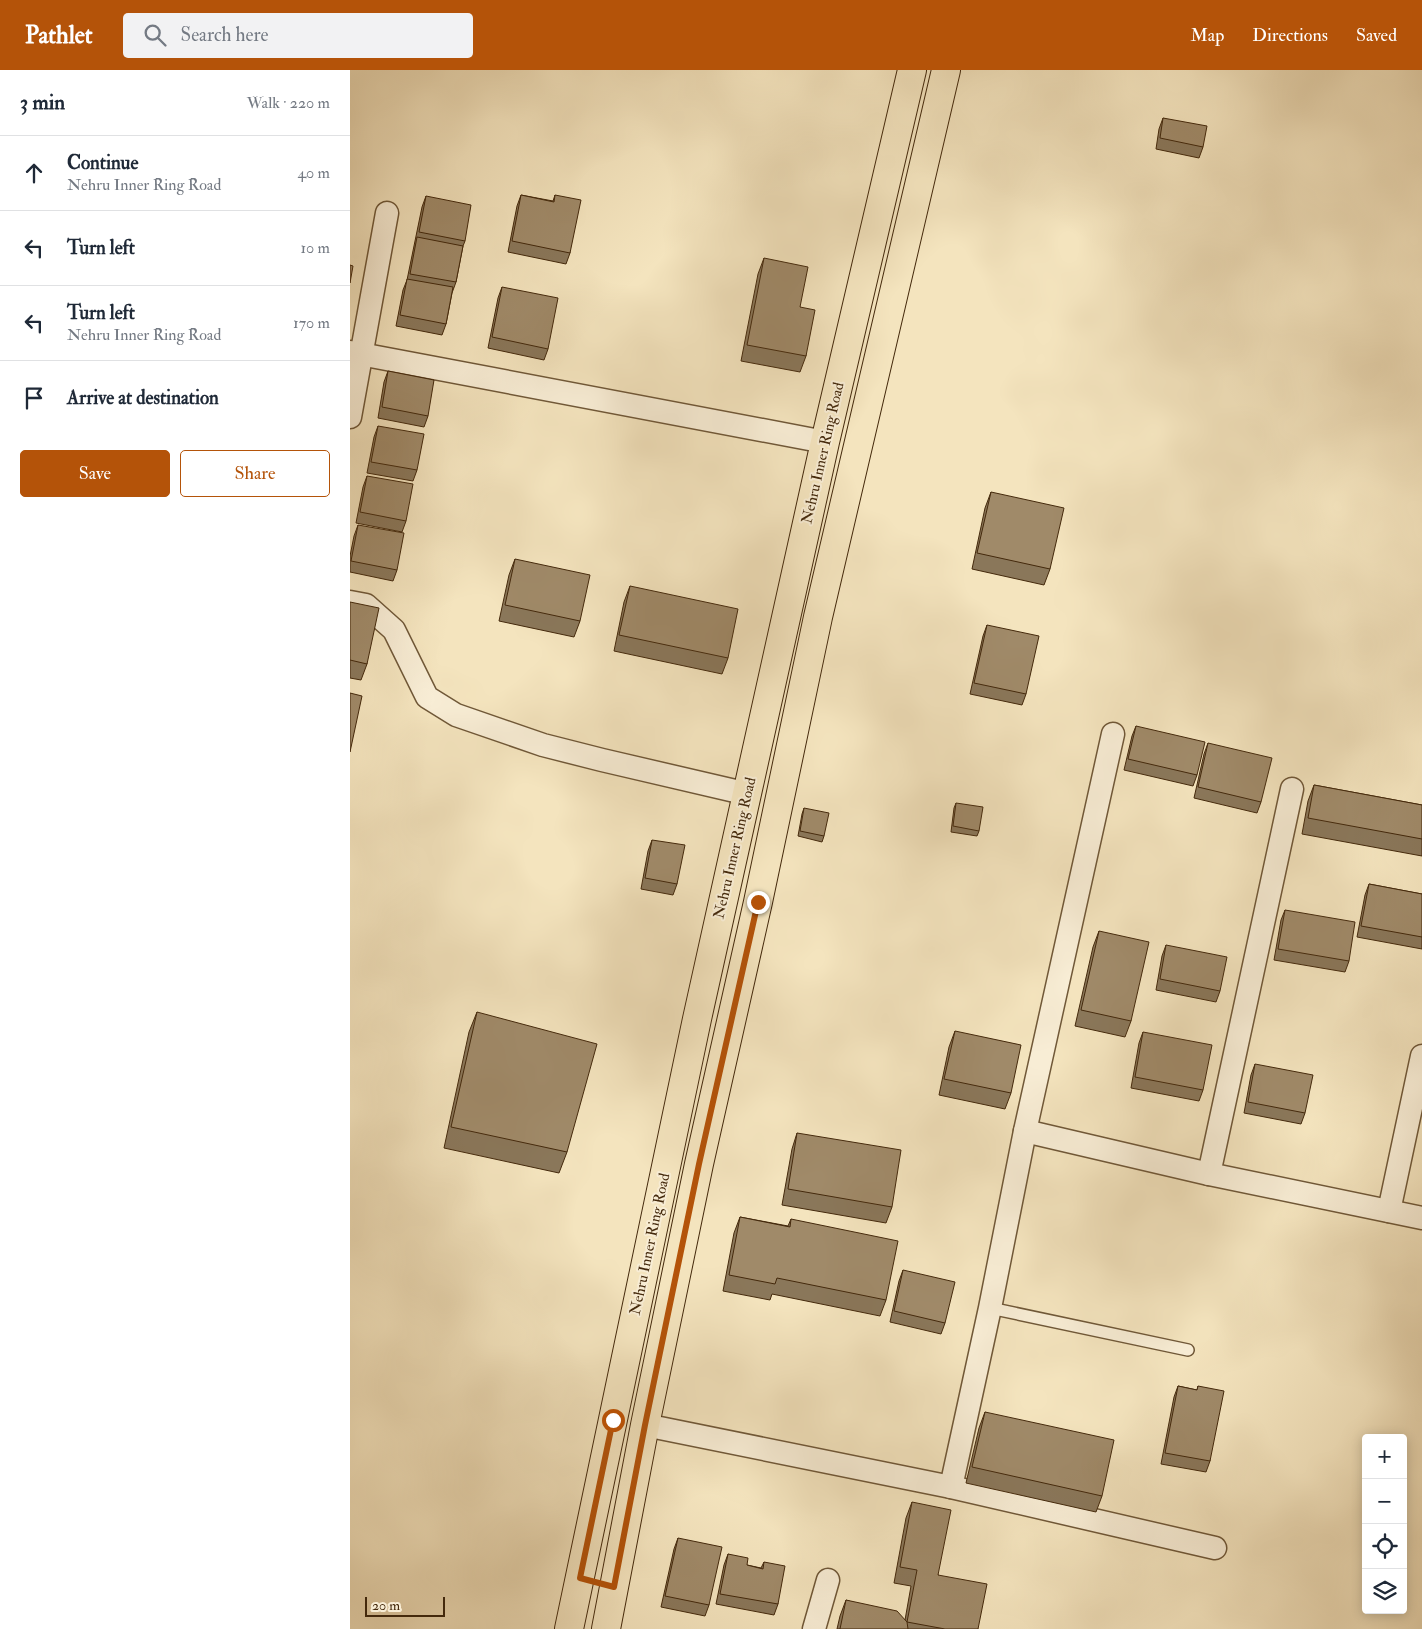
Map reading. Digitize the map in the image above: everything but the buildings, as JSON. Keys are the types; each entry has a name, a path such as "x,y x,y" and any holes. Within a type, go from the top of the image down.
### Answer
{"main road":[{"name":"Nehru Inner Ring Road","path":"569,1629 697,1018 826,442 912,70"},
{"name":"Nehru Inner Ring Road","path":"606,1629 645,1425 699,1164 758,902 818,617 946,70"},
{"path":"580,1578 614,1587"}],"street":[{"path":"350,417 356,353 387,213"},
{"path":"356,353 826,442"},
{"path":"350,602 366,605 394,630 427,697 456,715 543,744 602,760 748,794"},
{"path":"951,1487 990,1308 1025,1131 1113,734"},
{"path":"1209,1174 1292,789"},
{"path":"1388,1212 1422,1056"},
{"path":"1025,1131 1209,1174 1422,1218"},
{"path":"645,1425 951,1487 1215,1548"},
{"path":"814,1629 828,1580"}],"lane":[{"path":"990,1308 1188,1350"}],"route":[{"path":"613,1420 580,1578 614,1587 645,1425 699,1164 758,902"}]}
